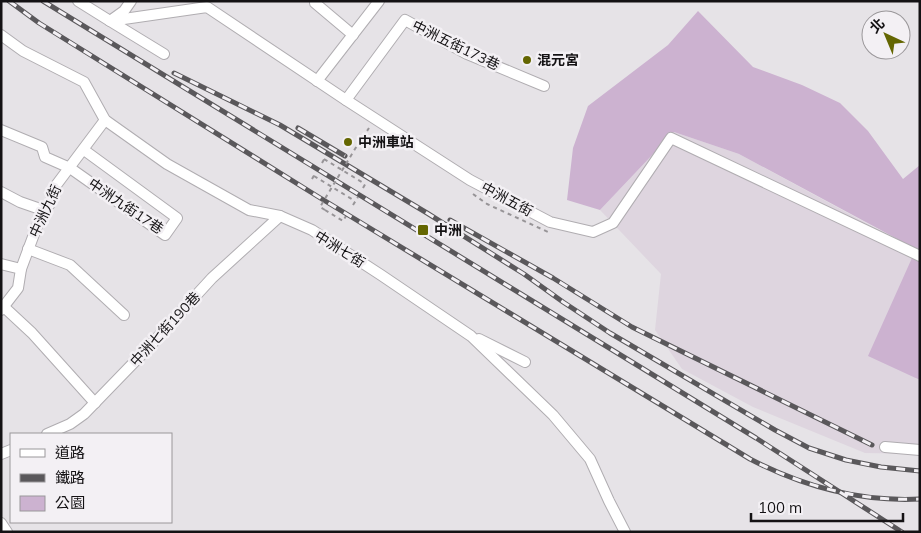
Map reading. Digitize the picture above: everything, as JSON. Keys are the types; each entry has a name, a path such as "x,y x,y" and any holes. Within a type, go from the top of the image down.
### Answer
{"street":[{"path":"78,1 164,54"},
{"path":"110,21 124,11 131,1"},
{"path":"317,81 379,1"},
{"path":"315,2 353,34"},
{"name":"中洲五街","path":"110,21 211,6 317,81 470,180 550,222 593,232 613,223 671,138 920,256"},
{"name":"中洲五街173巷","path":"346,100 405,20 467,54 544,86"},
{"name":"中洲七街","path":"1,35 23,51 84,82 105,120 167,164 249,210 280,216 312,230 381,274 471,336 552,415 590,459 625,532"},
{"name":"中洲九街","path":"3,309 18,288 20,269 44,210 50,204 54,188 105,120"},
{"path":"1,130 42,147 44,157 70,168"},
{"name":"中洲九街17巷","path":"70,168 166,235 177,218 84,150"},
{"path":"1,192 20,202 44,210"},
{"name":"中洲七街190巷","path":"49,433 70,424 95,403 212,278 280,216"},
{"path":"28,249 70,265 124,315"},
{"path":"1,264 20,269"},
{"path":"3,309 32,333 95,403"},
{"path":"471,336 526,362"},
{"path":"886,447 920,450"},
{"path":"1,523 7,532"}],"path":[{"path":"346,216 343,221 320,207 370,126"},
{"path":"322,163 325,158 328,162 361,182 366,182 363,188"},
{"path":"312,179 316,172"},
{"path":"314,176 356,201"},
{"path":"353,204 358,197"}],"shaded area":[{"path":"674,132 739,154 916,250 915,378 920,380 920,454 865,453 753,407 682,369 655,330 661,274 600,210"}],"green space":[{"path":"698,11 753,67 802,85 840,103 868,131 903,179 920,165 920,380 868,356 916,249 739,154 674,132 600,210 567,200 573,148 588,106 668,45"}],"railway":[{"path":"9,1 39,23 317,196 750,459 790,477 832,490 876,498 920,499"},
{"path":"43,1 756,438 902,532"},
{"path":"174,73 280,125 427,213 524,274 610,333 775,430 809,448 846,460 881,467 920,471"},
{"path":"298,128 345,156"},
{"path":"450,220 553,278 632,327 872,445"}],"place":[{"name":"混元宮","path":"527,60"},
{"name":"中洲車站","path":"348,142"},
{"name":"中洲","path":"423,230"}]}
